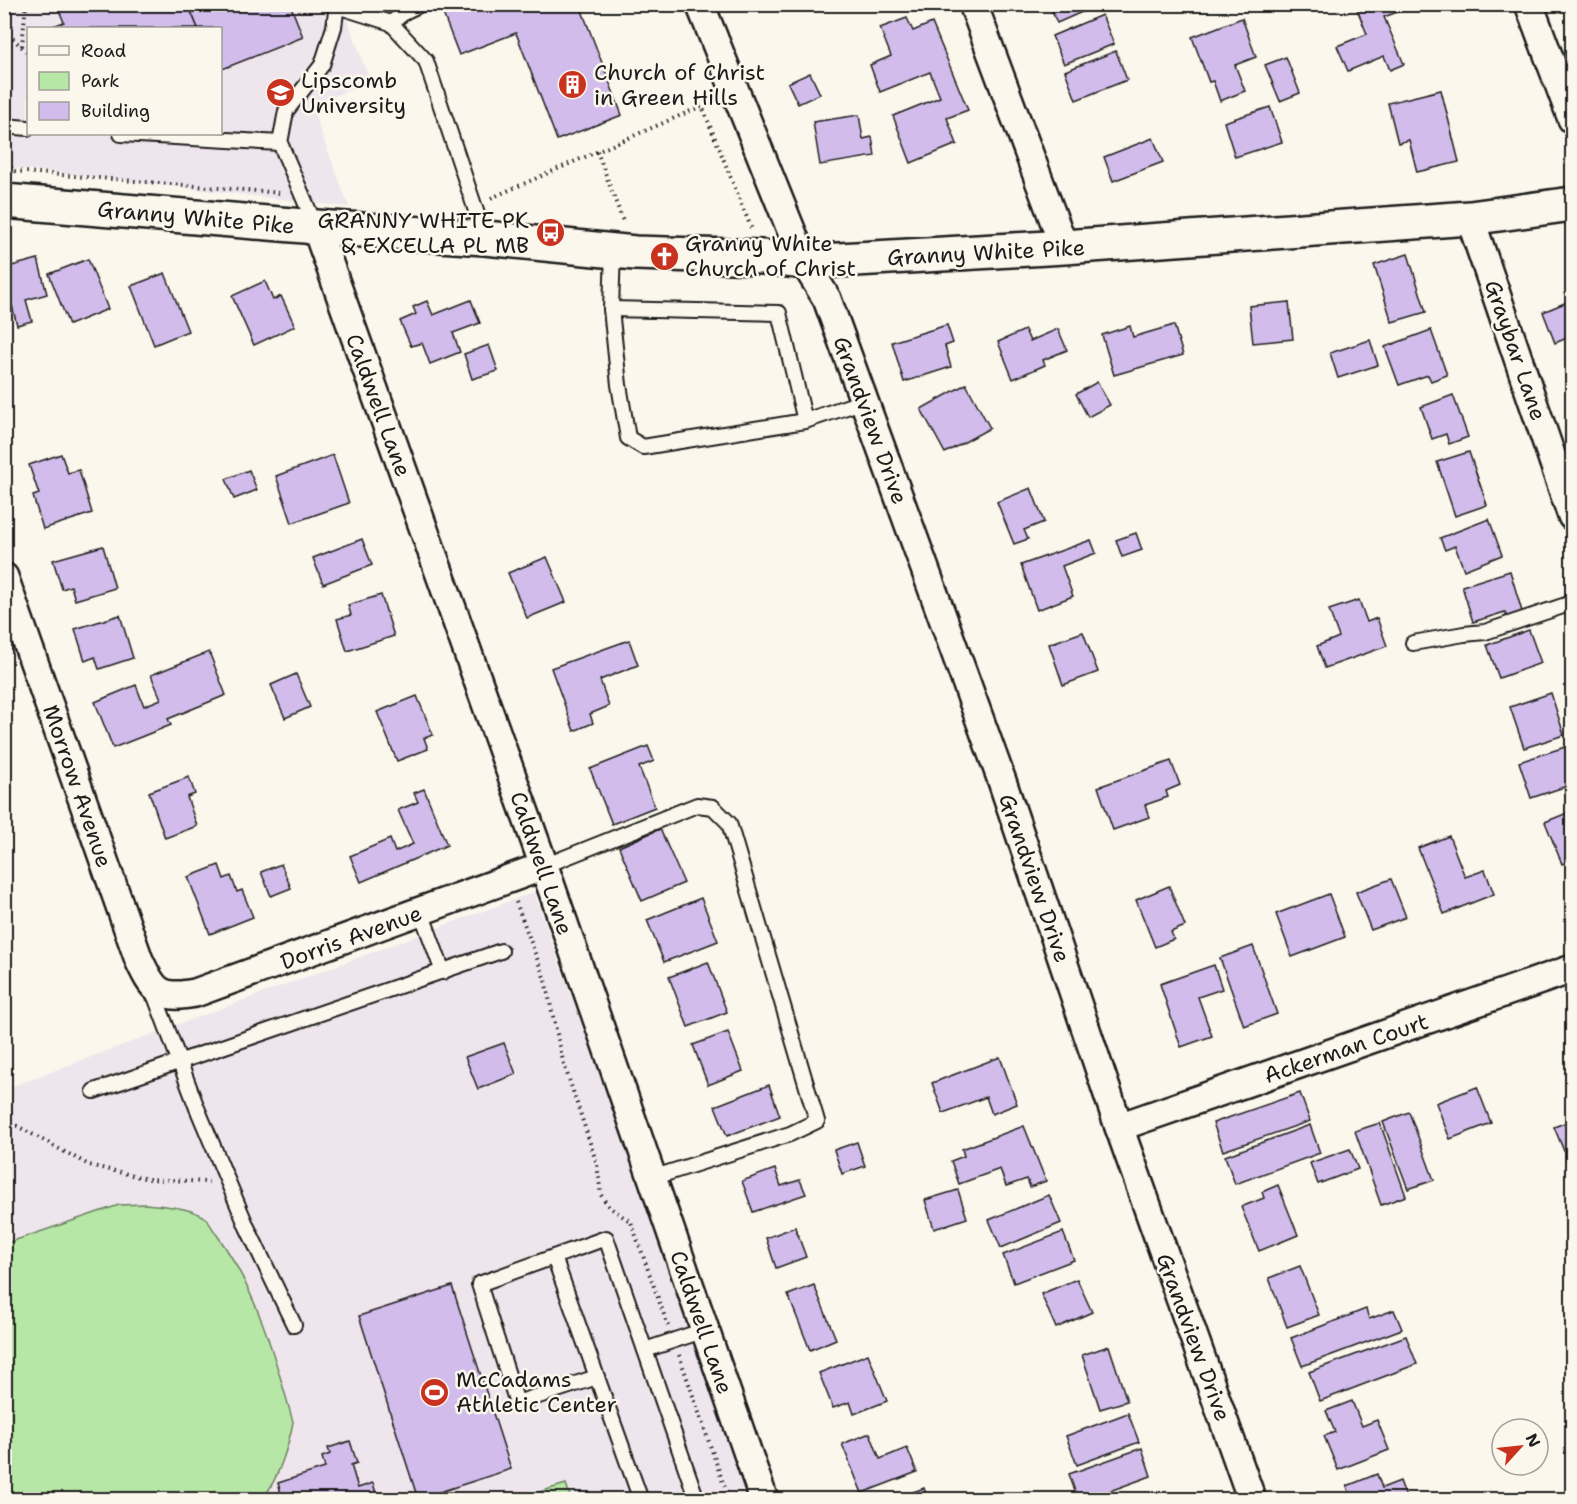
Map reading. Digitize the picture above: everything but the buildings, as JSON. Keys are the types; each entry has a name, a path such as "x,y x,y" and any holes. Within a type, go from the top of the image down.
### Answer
{"main road":[{"name":"Granny White Pike","path":"4,201 316,227 485,238 624,252 762,257 804,262 1064,247 1470,218 1572,204"}],"street":[{"name":"Grandview Drive","path":"700,4 804,262 827,299 1002,781 1119,1127 1252,1500"},
{"path":"974,4 1064,247"},
{"path":"1529,4 1572,119"},
{"name":"Graybar Lane","path":"1470,218 1572,516"},
{"name":"Caldwell Lane","path":"316,227 543,866 764,1500"},
{"name":"Morrow Avenue","path":"4,577 139,960 154,988"},
{"name":"Dorris Avenue","path":"154,988 176,996 195,993 543,866"},
{"name":"Ackerman Court","path":"1119,1127 1572,969"}],"lane":[{"path":"391,23 406,11 421,4"},
{"path":"316,227 280,143 286,111 322,65 334,27 338,5 391,23 426,61 485,238"},
{"path":"5,126 27,128"},
{"path":"139,135 280,143"},
{"path":"624,252 611,309 619,385 628,438 643,447 805,421 864,401"},
{"path":"611,309 779,313 805,421"},
{"path":"1413,643 1464,633 1485,632 1572,603"},
{"path":"543,866 697,805 713,807 729,822 817,1121 790,1134 652,1178"},
{"path":"421,912 443,972"},
{"path":"94,1091 501,951"},
{"path":"154,988 180,1062 247,1227 294,1325"},
{"path":"597,1377 517,1402 479,1284 606,1238 697,1500"},
{"path":"554,1257 641,1500"},
{"path":"645,1350 705,1330"}],"path":[{"path":"22,46 26,4"},
{"path":"4,30 27,52"},
{"path":"473,206 702,105 762,257"},
{"path":"5,126 7,160 13,171 301,193"},
{"path":"597,151 624,252"},
{"path":"506,880 526,926 545,980 563,1061 597,1164 601,1195 609,1206 631,1222 729,1500"},
{"path":"4,1126 18,1126 89,1165 148,1179 208,1182"}],"shaded area":[{"name":"Lipscomb University","path":"5,5 342,5 370,81 311,106 349,207 5,167"},
{"path":"534,892 752,1499 5,1500 5,1089"}],"green space":[{"path":"146,1204 184,1209 204,1217 231,1256 243,1279 272,1349 293,1422 277,1474 261,1500 5,1499 4,1255 9,1253 7,1243 119,1205"},
{"path":"566,1484 571,1499 516,1499"}],"place":[{"name":"Church of Christ in Green Hills","path":"573,85"},
{"name":"Lipscomb University","path":"280,93"},
{"name":"GRANNY WHITE PK & EXCELLA PL MB","path":"550,233"},
{"name":"Granny White Church of Christ","path":"664,256"},
{"name":"McCadams Athletic Center","path":"435,1392"}]}
